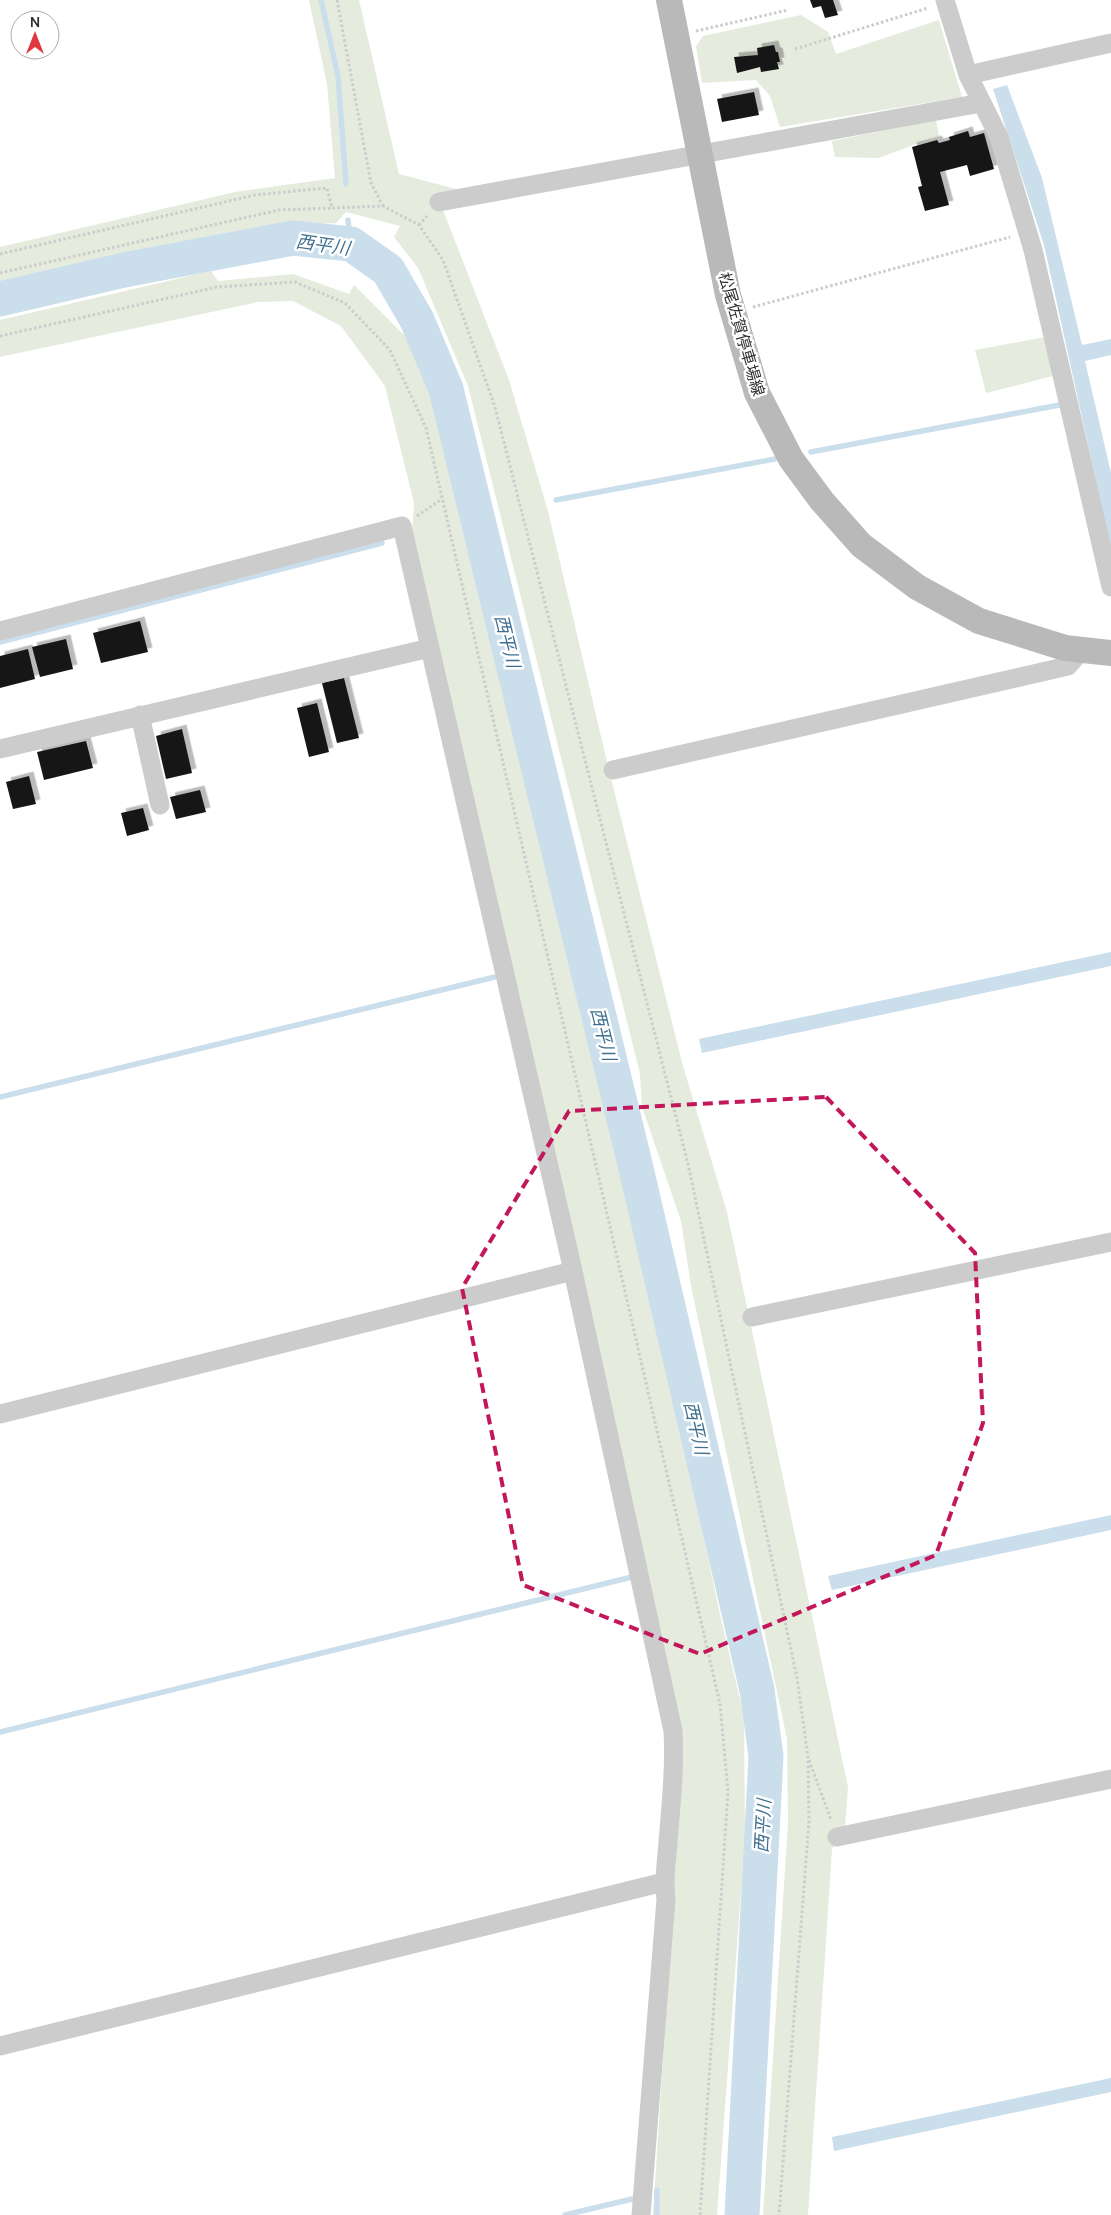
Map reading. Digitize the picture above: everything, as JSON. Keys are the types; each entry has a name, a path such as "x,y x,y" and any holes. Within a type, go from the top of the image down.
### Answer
{"main road":[{"name":"松尾佐賀停車場線","path":"669,0 733,312 757,393 792,459 822,501 861,545 917,587 979,621 1065,648 1111,652"}],"street":[{"path":"945,1 968,75 999,137 1028,233 1111,587"},
{"path":"968,75 1111,43"},
{"path":"439,202 981,103"},
{"path":"0,631 402,526 574,1271 673,1731 672,1802 664,1882 666,1899 641,2215"},
{"path":"0,749 430,648"},
{"path":"613,770 1068,666 1082,650"},
{"path":"140,715 160,805"},
{"path":"752,1317 1111,1242"},
{"path":"0,1414 574,1271"},
{"path":"837,1837 1111,1779"},
{"path":"0,2046 664,1882"}],"path":[{"path":"338,0 371,183 383,206"},
{"path":"795,49 945,1"},
{"path":"676,35 788,10"},
{"path":"0,254 255,195 327,188 332,208"},
{"path":"0,273 279,210 383,206 419,225 443,260 495,407 688,1164 797,1678 808,1757 809,1821 779,2215"},
{"path":"733,312 1028,233"},
{"path":"402,526 442,499"},
{"path":"808,1757 837,1837"}],"highlighted area":[{"path":"826,1097 975,1253 983,1423 936,1555 700,1654 523,1585 462,1288 569,1111"}],"shaded area":[{"path":"309,0 359,0 399,174 460,190 443,210 509,380 548,511 607,762 683,1066 727,1212 848,1787 845,1827 832,1849 808,2215 763,2215 788,1822 787,1739 691,1286 681,1221 642,1107 640,1074 468,386 418,268 394,237 400,226 346,212 336,223 267,227 0,288 0,247 235,192 335,178 327,84"},
{"path":"801,15 828,32 836,54 939,20 962,97 780,127 770,96 756,80 702,83 696,46 703,36"},
{"path":"936,120 939,136 878,158 835,157 832,141"},
{"path":"211,271 218,281 293,274 349,294 354,285 408,339 433,399 476,568 577,997 662,1337 720,1615 744,1716 745,1838 717,2215 653,2215 683,1746 580,1264 412,533 414,503 385,386 341,326 293,301 258,302 0,357 0,320"},
{"path":"1045,337 1053,376 986,393 975,350"}],"water":[{"path":"1007,85 1042,178 1082,345 1111,339 1111,355 1085,361 1111,473 1111,549 1044,245 993,89"},
{"path":"1111,952 1111,966 702,1053 699,1039"},
{"path":"1111,1515 1111,1530 832,1590 828,1576"},
{"path":"1111,2078 1111,2092 834,2151 832,2137"}],"building":[{"path":"810,0 833,0 838,15 825,18 821,6 813,8"},
{"path":"774,45 776,52 778,52 780,62 777,62 779,69 761,72 760,67 737,73 734,57 758,55 757,48"},
{"path":"754,92 759,115 722,122 717,99"},
{"path":"968,131 970,137 984,133 994,169 970,176 967,165 940,172 949,205 925,211 918,187 922,186 912,147 937,140 939,143 950,140 949,137"},
{"path":"140,621 148,652 101,663 93,633"},
{"path":"66,639 73,669 40,677 32,647"},
{"path":"28,649 35,679 0,688 0,656"},
{"path":"344,678 359,738 337,743 322,683"},
{"path":"317,703 329,752 309,757 297,708"},
{"path":"182,729 192,773 166,779 156,736"},
{"path":"86,741 93,768 44,780 37,752"},
{"path":"29,776 36,804 13,809 6,782"},
{"path":"200,790 206,812 176,819 170,797"},
{"path":"143,808 149,830 127,836 121,813"}],"waterway":[{"path":"321,0 338,76 346,184"},
{"path":"348,220 351,244"},
{"name":"西平川","path":"0,299 124,270 293,238 351,244 388,270 417,320 446,389 635,1164 757,1690 766,1756 742,2215"},
{"path":"811,452 1065,404"},
{"path":"556,500 775,459"},
{"path":"0,642 382,543"},
{"path":"0,1097 495,977"},
{"path":"0,1732 632,1577"},
{"path":"657,2190 657,2215"},
{"path":"565,2215 632,2199"}]}
